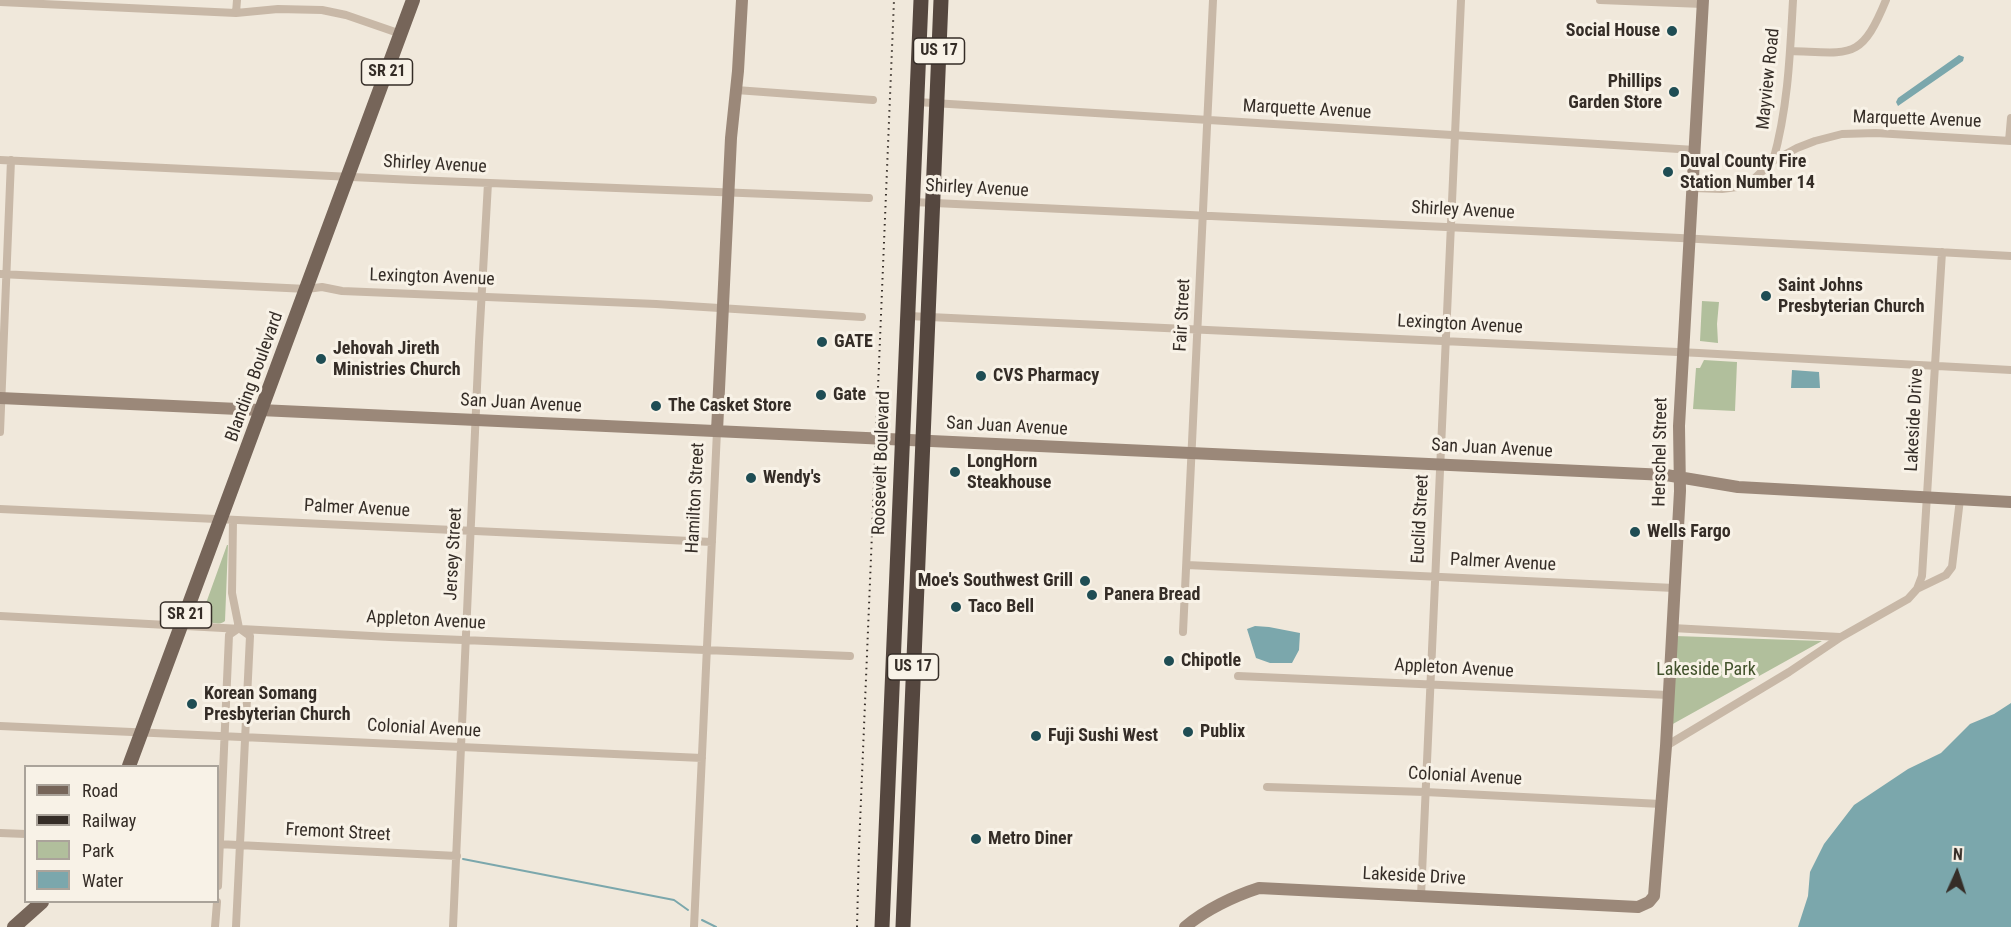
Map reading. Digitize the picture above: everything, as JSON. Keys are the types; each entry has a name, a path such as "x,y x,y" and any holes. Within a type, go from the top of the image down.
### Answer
{"highway":[{"name":"Roosevelt Boulevard","path":"882,922 921,0"},
{"name":"US 17","path":"903,927 942,0"},
{"path":"898,558 905,581 904,628 908,638 914,643"},
{"path":"882,922 893,901 903,894 893,883 886,846"}],"main road":[{"name":"Blanding Boulevard","path":"129,765 182,626 227,520 262,410 413,0"},
{"name":"Hamilton Street","path":"717,431 731,138 742,0"},
{"name":"Herschel Street","path":"1649,902 1655,891 1666,746 1679,478 1682,352 1703,2"},
{"name":"San Juan Avenue","path":"1,398 1645,474 1738,487 2011,502"},
{"name":"Lakeside Drive","path":"1185,927 1205,913 1258,888 1638,907 1649,902"},
{"path":"14,927 41,903"}],"street":[{"path":"236,13 237,0"},
{"name":"Fair Street","path":"1183,632 1213,0"},
{"name":"Euclid Street","path":"1421,896 1461,0"},
{"path":"1600,0 1703,2"},
{"name":"Mayview Road","path":"1773,161 1782,129 1791,51 1793,0"},
{"path":"1791,51 1842,52 1857,47 1869,36 1886,0"},
{"path":"0,2 236,13 278,9 322,10 369,22 401,34"},
{"path":"736,90 873,100"},
{"name":"Marquette Avenue","path":"917,102 1695,150"},
{"path":"2010,141 2011,118"},
{"name":"Marquette Avenue","path":"1693,188 1737,187 1754,179 1773,161 1815,141 1842,134 1876,133 2010,141"},
{"name":"Shirley Avenue","path":"0,160 347,177 869,198"},
{"path":"0,432 4,274 11,160"},
{"name":"Jersey Street","path":"453,927 488,183"},
{"name":"Shirley Avenue","path":"913,202 1689,238 2011,256"},
{"name":"Lakeside Drive","path":"1917,589 1922,576 1928,497 1942,252"},
{"name":"Lexington Avenue","path":"4,274 307,289 322,287 342,291 862,317"},
{"name":"Lexington Avenue","path":"908,316 1682,352 2011,370"},
{"name":"Hamilton Street","path":"694,927 717,431"},
{"path":"1666,746 1789,672 1841,637 1908,599 1917,589 1946,575 1952,567 1960,499"},
{"name":"Palmer Avenue","path":"0,509 712,542"},
{"path":"227,520 232,592 239,628 250,636 236,927"},
{"name":"Palmer Avenue","path":"1187,565 1674,588"},
{"name":"Appleton Avenue","path":"0,616 850,656"},
{"path":"219,844 229,635 239,628"},
{"path":"1672,628 1841,637"},
{"name":"Appleton Avenue","path":"1238,676 1668,695"},
{"name":"Colonial Avenue","path":"0,726 702,758"},
{"name":"Colonial Avenue","path":"1267,787 1425,792 1661,804"},
{"path":"0,833 24,834"},
{"name":"Fremont Street","path":"219,844 457,855"},
{"path":"215,927 217,903"}],"green space":[{"path":"1702,301 1719,302 1718,343 1700,341"},
{"path":"1704,360 1737,362 1735,411 1693,409 1696,368 1700,368"},
{"path":"227,545 225,621 210,622 201,617"},
{"name":"Lakeside Park","path":"1675,636 1822,641 1671,725"}],"water":[{"path":"1959,55 1964,57 1963,61 1898,106 1896,102 1898,98"},
{"path":"1792,370 1819,372 1820,388 1791,388"},
{"path":"1255,626 1300,633 1299,650 1292,663 1270,663 1256,658 1247,629"},
{"path":"2011,703 2011,927 1798,927 1808,896 1810,872 1824,844 1854,805 1908,769 1941,753 1970,724 1994,714"}],"waterway":[{"path":"463,859 674,900 688,910"},
{"path":"702,920 716,927"}],"railway":[{"path":"857,927 894,0"}],"place":[{"name":"Social House","path":"1672,31"},
{"name":"Phillips Garden Store","path":"1674,92"},
{"name":"Duval County Fire Station Number 14","path":"1668,172"},
{"name":"Saint Johns Presbyterian Church","path":"1766,296"},
{"name":"GATE","path":"822,342"},
{"name":"Jehovah Jireth Ministries Church","path":"321,359"},
{"name":"CVS Pharmacy","path":"981,376"},
{"name":"Gate","path":"821,395"},
{"name":"The Casket Store","path":"656,406"},
{"name":"LongHorn Steakhouse","path":"955,472"},
{"name":"Wendy's","path":"751,478"},
{"name":"Wells Fargo","path":"1635,532"},
{"name":"Moe's Southwest Grill","path":"1085,581"},
{"name":"Panera Bread","path":"1092,595"},
{"name":"Taco Bell","path":"956,607"},
{"name":"Chipotle","path":"1169,661"},
{"name":"Korean Somang Presbyterian Church","path":"192,704"},
{"name":"Publix","path":"1188,732"},
{"name":"Fuji Sushi West","path":"1036,736"},
{"name":"Metro Diner","path":"976,839"}]}
